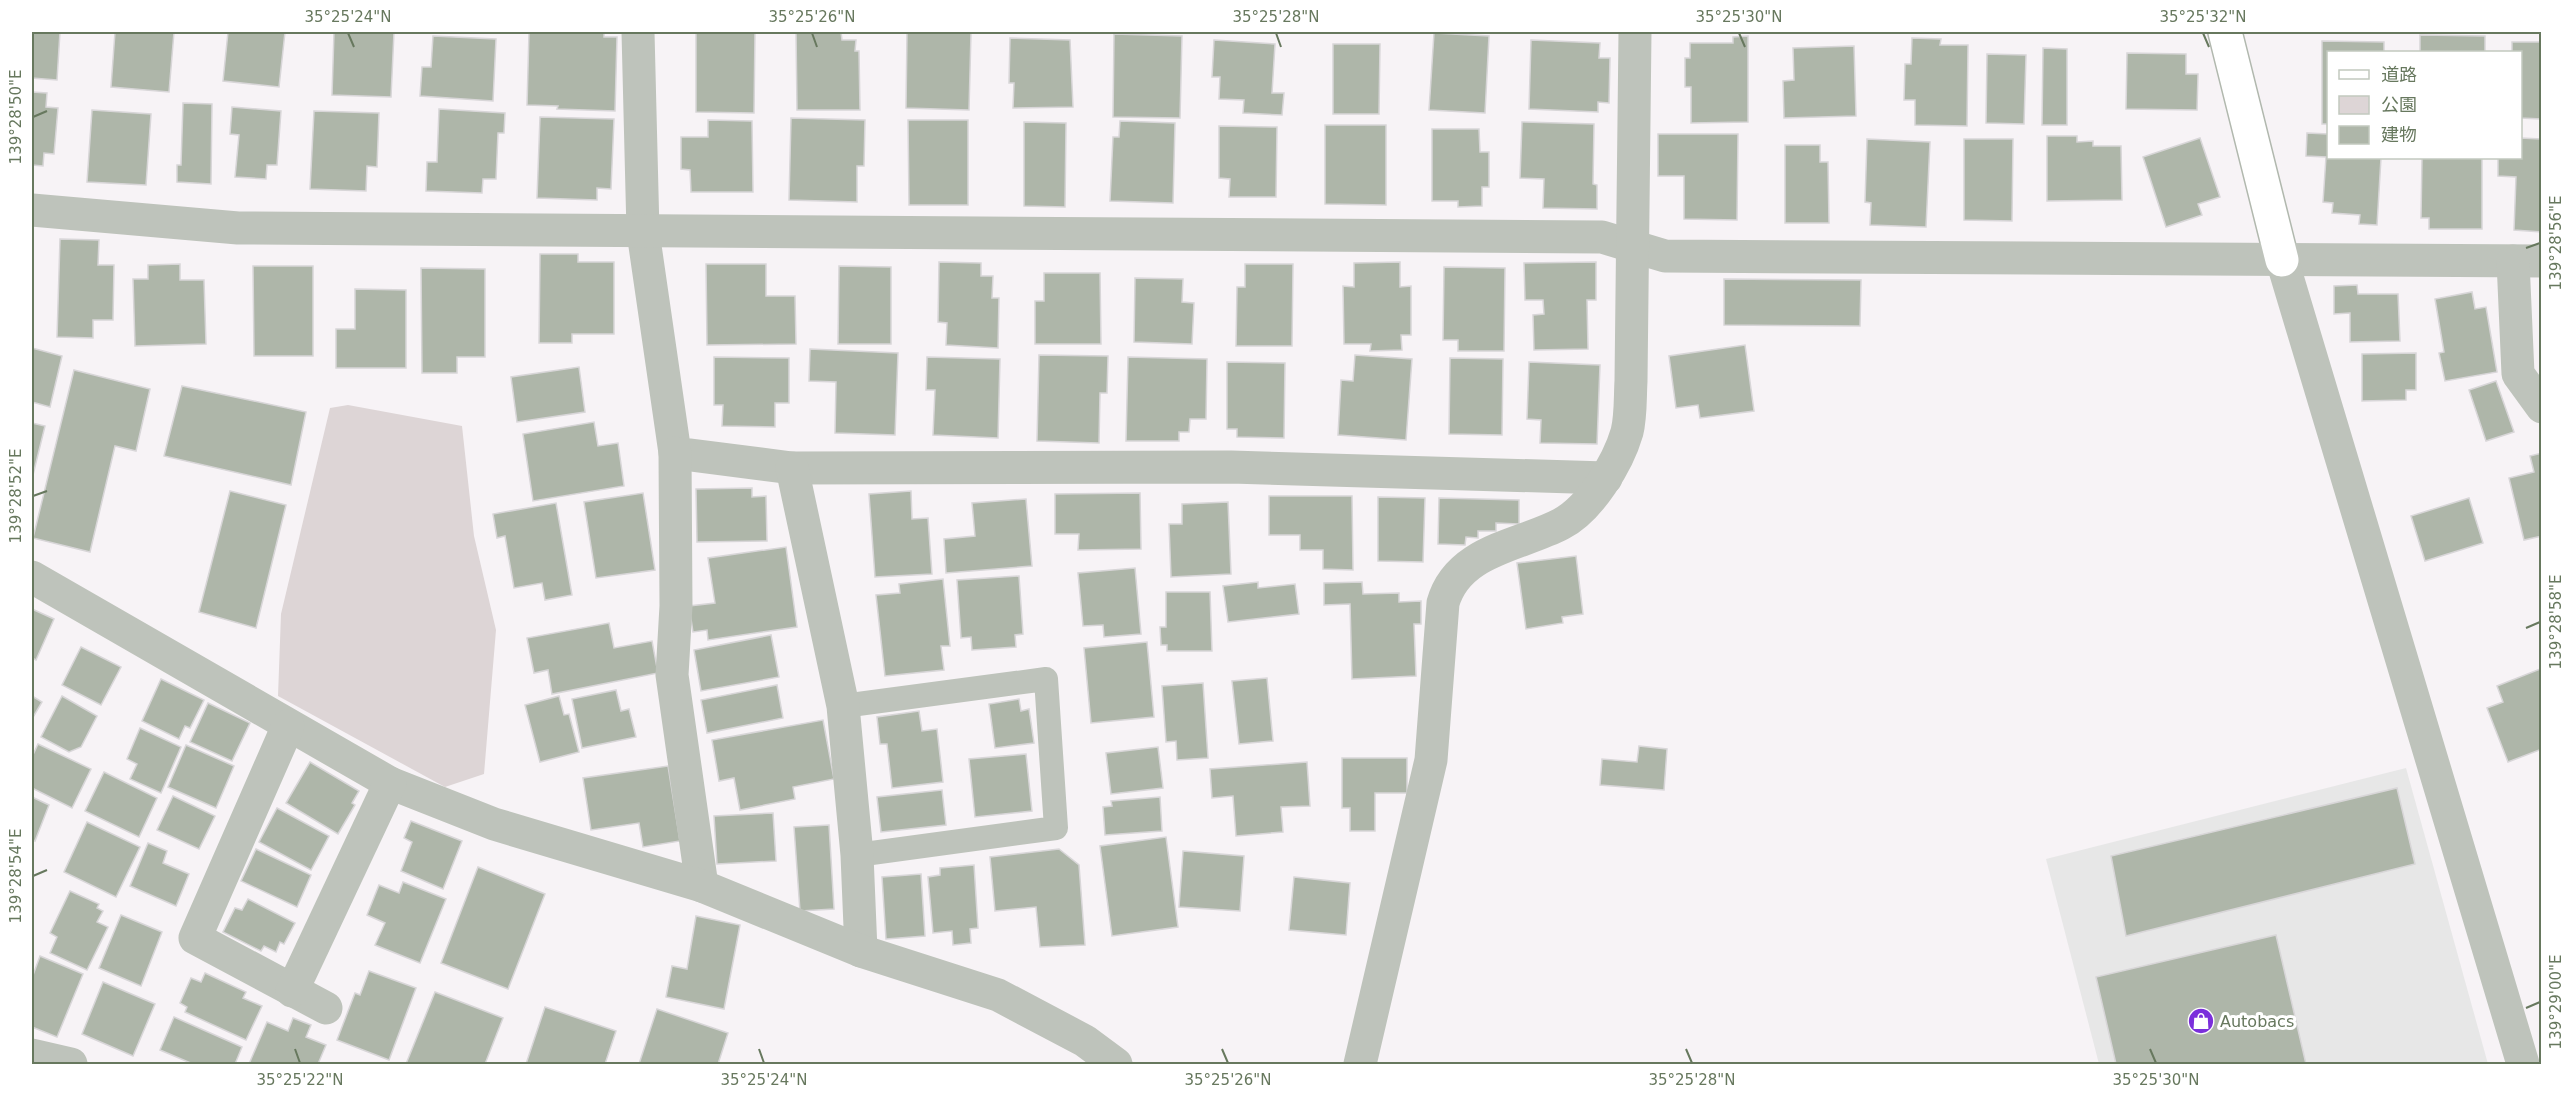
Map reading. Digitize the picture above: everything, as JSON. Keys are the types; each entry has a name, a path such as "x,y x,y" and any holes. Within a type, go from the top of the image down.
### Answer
{"street":[{"path":"638,32 643,232 675,453 676,606 672,675 702,886"},
{"path":"1360,1065 1431,760 1443,603 1447,590 1476,560 1562,524 1585,506 1606,478 1627,432 1631,381 1634,248 1635,32"},
{"path":"2225,32 2282,260 2523,1065"},
{"path":"32,210 238,228 1602,237 1665,256 2527,261 2518,374 2541,406"},
{"path":"675,453 792,468 1231,467 1606,478"},
{"path":"792,468 843,706 857,855 861,951"},
{"path":"32,577 390,783 494,824 702,886 861,951 998,995 1085,1041 1116,1065"},
{"path":"288,726 195,938 326,1008"},
{"path":"292,991 390,783"},
{"path":"32,1055 71,1065"}],"lane":[{"path":"843,706 1046,680 1056,828 857,855"}],"shaded area":[{"path":"2406,768 2488,1064 2099,1064 2046,859"}],"green space":[{"path":"348,405 462,426 474,536 496,630 484,774 445,787 278,696 281,614 330,408"}],"building":[{"path":"32,32 60,32 57,80 32,78"},
{"path":"115,32 174,32 169,92 111,87"},
{"path":"228,32 285,32 279,87 223,81"},
{"path":"334,32 394,32 391,97 332,95"},
{"path":"529,32 604,32 604,37 617,37 615,111 557,109 558,106 527,105"},
{"path":"696,32 755,32 754,113 696,112"},
{"path":"796,32 841,32 842,40 856,40 855,51 859,51 860,110 797,110"},
{"path":"907,32 971,33 969,110 906,108"},
{"path":"1434,33 1489,36 1485,113 1429,110"},
{"path":"1114,34 1182,36 1180,118 1113,117"},
{"path":"2420,35 2485,36 2485,51 2420,51"},
{"path":"433,36 496,39 493,101 420,96 422,67 431,67"},
{"path":"1748,36 1748,122 1691,123 1691,87 1685,87 1685,58 1690,58 1690,43 1733,43 1733,37"},
{"path":"1010,38 1070,40 1073,107 1013,108 1014,83 1009,83"},
{"path":"1912,38 1941,39 1940,45 1968,45 1967,126 1915,125 1915,100 1904,100 1905,64 1911,64"},
{"path":"1214,40 1275,44 1272,93 1284,93 1282,115 1243,113 1244,100 1219,99 1220,77 1212,77"},
{"path":"1531,40 1600,43 1599,58 1610,58 1609,103 1598,102 1598,112 1529,109"},
{"path":"2322,41 2384,42 2384,51 2327,51 2327,124 2322,124"},
{"path":"2512,42 2542,42 2542,119 2522,118 2522,51 2512,51"},
{"path":"1333,44 1380,44 1379,114 1333,114"},
{"path":"1854,46 1856,116 1784,118 1783,81 1794,80 1793,48"},
{"path":"2043,48 2067,49 2067,125 2042,125"},
{"path":"2127,53 2186,54 2186,74 2198,74 2197,110 2126,109"},
{"path":"1987,54 2026,55 2024,124 1986,123"},
{"path":"32,92 47,93 46,107 58,108 54,154 44,153 43,166 32,165"},
{"path":"183,103 212,104 211,184 177,182 177,165 181,165"},
{"path":"232,107 281,111 277,165 267,165 266,179 235,177 239,135 230,134"},
{"path":"439,109 505,113 504,133 498,133 496,179 483,179 482,193 426,191 427,162 437,162"},
{"path":"92,110 151,114 146,185 87,182"},
{"path":"314,111 379,113 377,167 367,166 366,191 310,189"},
{"path":"540,117 614,119 611,189 597,188 597,200 537,198"},
{"path":"791,118 865,120 864,166 857,166 857,202 789,200"},
{"path":"708,120 752,121 753,192 691,192 690,170 681,169 681,137 708,137"},
{"path":"908,120 968,120 968,205 909,205"},
{"path":"1120,121 1175,123 1173,203 1110,201 1113,137 1119,137"},
{"path":"1024,122 1066,123 1065,207 1024,206"},
{"path":"1522,122 1594,124 1593,184 1597,185 1597,209 1543,208 1544,179 1520,178"},
{"path":"1325,125 1386,125 1386,205 1325,204"},
{"path":"1219,126 1277,127 1276,197 1229,197 1230,179 1219,178"},
{"path":"1432,129 1479,129 1480,152 1489,152 1489,187 1482,187 1482,206 1458,207 1458,201 1432,201"},
{"path":"2307,133 2327,134 2327,159 2381,159 2377,225 2359,224 2360,215 2332,213 2333,203 2323,202 2326,157 2306,156"},
{"path":"1658,134 1738,134 1737,220 1684,219 1684,176 1658,176"},
{"path":"2047,136 2077,136 2077,142 2093,141 2093,146 2121,146 2122,200 2047,201"},
{"path":"2200,138 2220,197 2198,204 2202,215 2166,227 2143,157"},
{"path":"2522,138 2542,139 2542,232 2514,230 2516,177 2498,176 2498,159 2522,159"},
{"path":"1867,139 1930,142 1926,227 1870,225 1871,203 1865,202"},
{"path":"1964,139 2013,139 2012,221 1964,220"},
{"path":"1785,145 1820,145 1820,162 1828,162 1829,223 1785,223"},
{"path":"2422,159 2482,159 2482,229 2429,229 2429,218 2421,218"},
{"path":"60,239 99,240 98,265 114,265 113,320 93,320 93,338 57,337"},
{"path":"540,254 578,254 578,262 614,262 614,334 572,334 572,343 539,343"},
{"path":"939,262 981,263 981,276 993,276 992,298 999,298 998,348 946,345 947,323 938,322"},
{"path":"1400,262 1400,287 1411,286 1411,335 1401,335 1402,350 1370,351 1371,344 1344,344 1343,286 1354,287 1354,263"},
{"path":"1596,262 1596,300 1587,300 1588,349 1534,350 1533,315 1544,314 1543,300 1525,300 1524,263"},
{"path":"180,264 180,280 204,280 206,344 135,346 133,279 148,279 148,265"},
{"path":"706,264 766,264 766,296 795,296 796,344 707,345"},
{"path":"1245,264 1293,264 1292,346 1236,346 1237,287 1245,287"},
{"path":"253,266 313,266 313,356 254,356"},
{"path":"839,266 891,267 891,344 838,344"},
{"path":"1444,267 1505,268 1504,351 1458,351 1458,340 1443,340"},
{"path":"421,268 485,269 485,357 457,357 457,373 422,373"},
{"path":"1044,273 1100,273 1101,344 1035,344 1035,301 1044,301"},
{"path":"1135,278 1183,279 1182,302 1194,303 1192,344 1134,342"},
{"path":"1724,279 1861,280 1860,326 1724,325"},
{"path":"2357,285 2358,294 2398,294 2400,341 2350,342 2350,313 2334,314 2334,286"},
{"path":"355,289 406,290 406,368 336,368 336,329 355,329"},
{"path":"2472,292 2475,309 2486,307 2497,372 2445,381 2439,353 2444,352 2435,299"},
{"path":"1745,345 1754,411 1700,418 1698,405 1676,408 1669,356"},
{"path":"32,348 62,356 50,407 32,402"},
{"path":"810,349 898,353 895,435 835,433 836,382 809,381"},
{"path":"2416,353 2416,390 2406,390 2406,400 2362,401 2362,354"},
{"path":"1039,355 1108,356 1107,393 1100,393 1099,443 1037,441"},
{"path":"1355,355 1412,359 1406,440 1338,435 1341,380 1353,381"},
{"path":"714,357 789,358 789,403 775,403 775,427 722,426 723,405 714,405"},
{"path":"927,357 1000,359 998,438 933,435 935,390 926,390"},
{"path":"1128,357 1207,359 1206,419 1190,419 1189,432 1179,432 1179,441 1126,441"},
{"path":"1450,358 1503,359 1502,435 1449,434"},
{"path":"1227,362 1285,363 1284,438 1237,437 1237,429 1227,429"},
{"path":"1529,362 1600,365 1597,444 1540,443 1541,420 1527,419"},
{"path":"579,367 585,412 517,422 511,377"},
{"path":"74,370 150,389 136,451 115,446 90,552 33,538"},
{"path":"2496,381 2514,432 2486,441 2469,390"},
{"path":"182,386 306,412 291,485 164,456"},
{"path":"594,422 598,446 618,443 624,486 533,501 523,434"},
{"path":"32,423 45,426 33,475 32,475"},
{"path":"2542,453 2542,536 2524,540 2509,478 2534,472 2530,456"},
{"path":"752,488 752,497 766,496 767,541 697,542 696,489"},
{"path":"230,491 286,505 256,628 199,612"},
{"path":"911,491 912,519 928,518 932,574 875,577 869,494"},
{"path":"643,493 655,570 596,578 584,502"},
{"path":"1140,493 1141,549 1078,550 1079,534 1055,534 1055,494"},
{"path":"1269,496 1352,496 1353,570 1323,569 1323,550 1300,550 1300,535 1269,535"},
{"path":"1378,497 1425,498 1423,562 1378,561"},
{"path":"1439,498 1519,500 1519,524 1496,523 1496,531 1478,531 1478,538 1466,537 1465,545 1438,544"},
{"path":"2469,498 2483,543 2425,561 2411,516"},
{"path":"1026,499 1032,566 946,573 944,539 975,536 972,503"},
{"path":"1228,502 1231,574 1171,577 1169,524 1182,524 1182,504"},
{"path":"556,503 572,595 545,600 542,583 514,588 505,536 497,538 493,514"},
{"path":"786,547 797,627 708,640 707,630 693,632 689,606 715,603 708,558"},
{"path":"1576,556 1583,614 1562,617 1563,623 1526,629 1517,563"},
{"path":"1135,568 1141,634 1104,637 1103,625 1083,626 1078,573"},
{"path":"1019,576 1023,634 1015,635 1016,647 972,650 971,637 961,638 957,580"},
{"path":"943,579 950,646 941,646 944,670 885,676 876,595 900,593 899,584"},
{"path":"1258,582 1258,588 1295,584 1299,614 1228,622 1223,586"},
{"path":"1362,582 1363,594 1399,593 1399,602 1421,601 1421,624 1414,624 1416,676 1352,679 1350,604 1324,605 1324,583"},
{"path":"1166,592 1210,592 1212,651 1167,651 1167,645 1161,645 1160,627 1166,627"},
{"path":"32,609 54,619 36,660 32,658"},
{"path":"609,623 614,648 652,641 658,673 552,694 548,670 534,673 527,638"},
{"path":"771,635 779,677 701,691 694,650"},
{"path":"1147,642 1154,717 1091,723 1084,648"},
{"path":"81,647 121,667 101,705 62,685"},
{"path":"2540,669 2542,749 2508,762 2487,708 2503,702 2497,686"},
{"path":"1267,678 1273,741 1239,744 1232,681"},
{"path":"161,679 204,700 190,728 185,726 179,739 142,721"},
{"path":"1203,683 1208,758 1177,760 1176,741 1166,742 1162,686"},
{"path":"777,685 783,718 707,733 701,700"},
{"path":"616,690 621,711 629,709 636,737 582,748 572,699"},
{"path":"32,696 42,702 32,719"},
{"path":"62,696 97,716 81,747 69,752 41,737"},
{"path":"559,696 564,715 569,714 579,752 540,762 525,705"},
{"path":"1019,699 1021,711 1029,709 1034,743 995,748 989,704"},
{"path":"208,703 250,723 232,761 190,742"},
{"path":"919,711 922,731 937,729 943,782 892,788 887,744 880,744 877,717"},
{"path":"823,720 834,779 793,787 795,799 740,810 734,778 719,781 712,740"},
{"path":"140,728 181,747 161,793 130,779 137,764 127,759"},
{"path":"38,744 91,769 72,808 32,788 32,757"},
{"path":"186,745 234,766 216,808 168,787"},
{"path":"1639,746 1667,749 1664,790 1600,785 1602,759 1637,762"},
{"path":"1158,747 1163,788 1111,794 1106,753"},
{"path":"1026,754 1032,811 975,817 969,759"},
{"path":"1342,758 1407,758 1407,793 1375,793 1375,831 1350,831 1350,808 1342,808"},
{"path":"310,762 359,791 352,803 355,805 338,834 286,803"},
{"path":"1307,762 1310,806 1281,807 1283,832 1236,836 1233,796 1212,798 1210,769"},
{"path":"668,766 680,841 643,847 639,823 591,830 583,778"},
{"path":"104,772 157,798 139,837 85,811"},
{"path":"2397,788 2415,864 2126,936 2111,856"},
{"path":"942,790 946,825 881,832 877,797"},
{"path":"173,796 215,816 199,849 157,830"},
{"path":"32,797 49,805 35,841 32,839"},
{"path":"1160,797 1162,831 1105,835 1103,807 1112,806 1111,801"},
{"path":"277,808 329,836 311,870 259,842"},
{"path":"773,813 776,861 717,864 714,816"},
{"path":"411,821 462,841 443,889 401,871 412,842 404,838"},
{"path":"87,822 140,847 116,897 64,872"},
{"path":"829,825 834,909 800,911 794,827"},
{"path":"1166,837 1178,927 1112,936 1100,846"},
{"path":"148,843 167,851 163,863 189,874 176,906 130,886"},
{"path":"256,849 311,875 297,907 241,881"},
{"path":"1059,849 1079,865 1085,945 1040,947 1036,907 995,911 990,857"},
{"path":"1183,851 1244,856 1240,911 1179,907"},
{"path":"974,865 978,928 970,929 971,943 953,945 952,931 933,933 928,877 940,875 940,868"},
{"path":"478,867 545,894 508,989 441,963"},
{"path":"921,874 925,936 886,939 882,877"},
{"path":"1294,877 1350,883 1346,935 1289,930"},
{"path":"403,882 446,899 420,963 375,945 385,923 367,915 379,885 399,893"},
{"path":"70,891 99,904 97,908 103,911 97,922 108,927 87,970 50,953 57,937 50,933"},
{"path":"248,899 295,923 284,944 280,942 276,952 264,946 261,951 223,932 235,908 242,910"},
{"path":"121,915 162,932 141,986 99,968"},
{"path":"696,916 740,925 724,1009 666,997 672,966 687,969"},
{"name":"Autobacs","path":"2276,935 2306,1064 2116,1064 2096,977"},
{"path":"40,956 83,974 57,1037 32,1027 32,978"},
{"path":"369,971 416,988 389,1060 337,1040 355,993 360,995"},
{"path":"205,973 246,992 243,998 262,1006 246,1040 185,1012 187,1007 180,1003 191,978 201,982"},
{"path":"103,982 155,1004 133,1056 82,1034"},
{"path":"435,992 503,1018 485,1064 406,1064"},
{"path":"545,1007 616,1031 605,1064 526,1064"},
{"path":"657,1009 728,1033 718,1064 639,1064"},
{"path":"174,1017 242,1047 235,1064 193,1064 160,1050"},
{"path":"293,1018 311,1025 306,1037 326,1045 318,1064 249,1064 267,1022 288,1031"}],"place":[{"name":"Autobacs","path":"2201,1021"}]}
